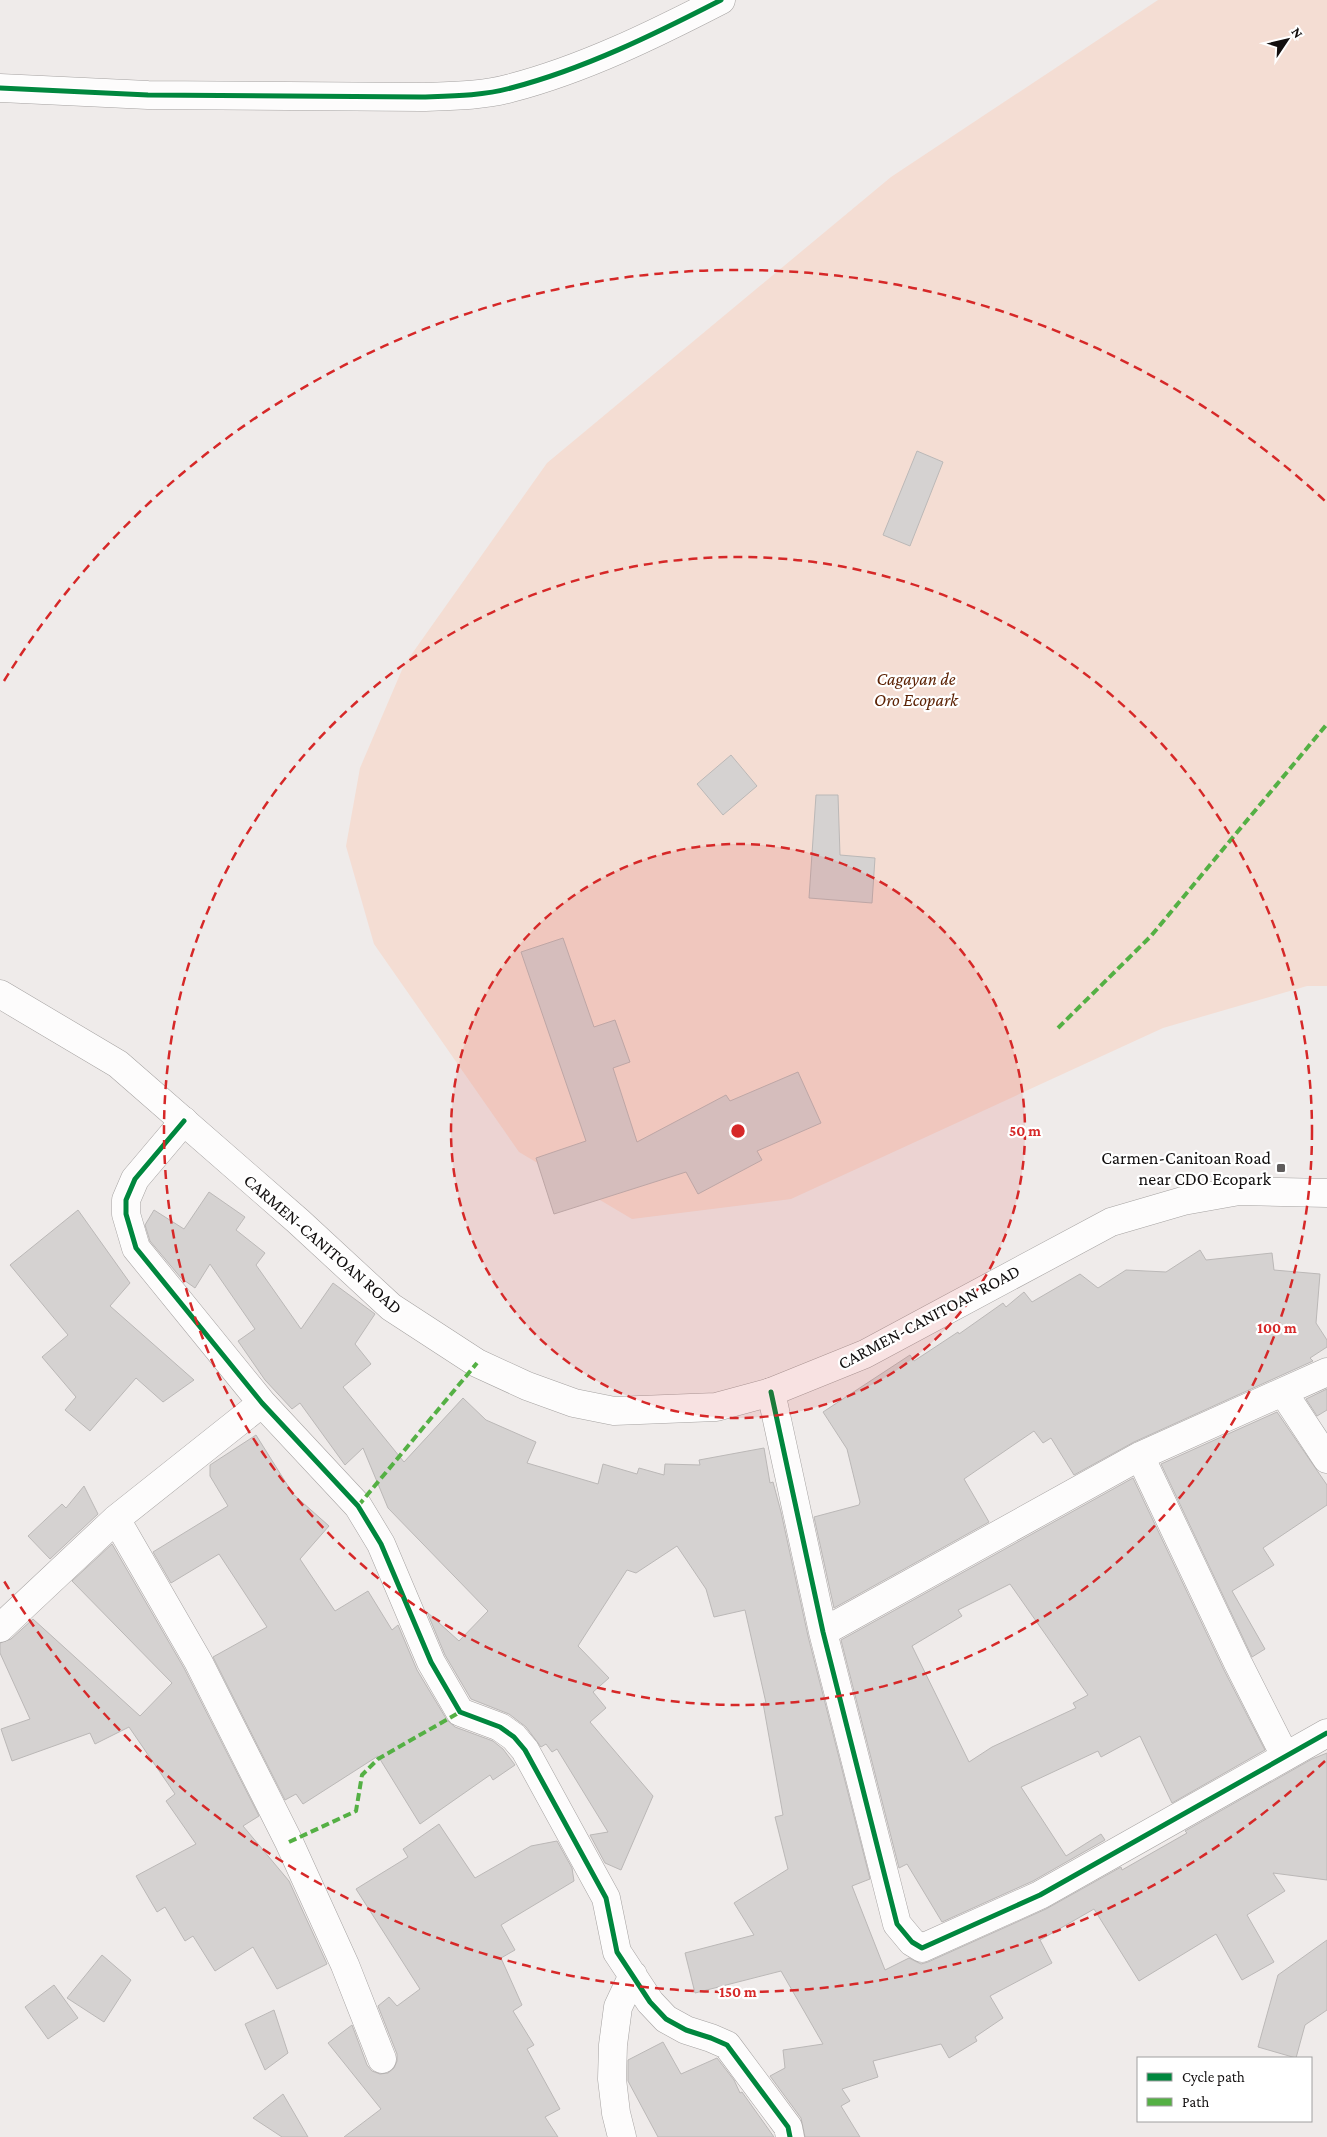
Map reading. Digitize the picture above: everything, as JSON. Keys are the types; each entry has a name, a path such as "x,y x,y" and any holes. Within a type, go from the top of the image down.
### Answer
{"street":[{"path":"0,88 148,95 420,97 464,95 510,89 550,76 609,53 721,0"},
{"name":"CARMEN-CANITOAN ROAD","path":"0,994 118,1064 391,1307 477,1363 526,1386 574,1403 614,1411 716,1407 771,1392 865,1354 1111,1222 1182,1201 1239,1191 1327,1193"},
{"path":"184,1121 136,1179 126,1200 126,1214 136,1248 262,1404 358,1506 381,1544 431,1662 460,1712 500,1727 525,1750 606,1898 617,1952 650,2002 666,2019 699,2036 711,2038 726,2045 788,2127 790,2137"},
{"path":"823,1632 1140,1456 1327,1372"},
{"path":"771,1392 823,1632 896,1924 912,1942 922,1948 1040,1895 1327,1734"},
{"path":"1282,1392 1327,1459"},
{"path":"0,1628 116,1519 262,1404"},
{"path":"1140,1456 1238,1664 1285,1756"},
{"path":"116,1519 198,1660 289,1842 346,1964 382,2059"},
{"path":"622,2137 616,2113 612,2079 613,2045 618,2007 633,1974"}],"green space":[{"name":"Cagayan de Oro Ecopark","path":"1158,0 1327,0 1327,986 1307,986 1163,1028 791,1199 632,1219 519,1152 374,944 346,846 360,768 404,665 547,463 891,177"}],"building":[{"path":"917,451 943,462 910,546 883,535"},
{"path":"731,755 757,786 723,815 697,784"},
{"path":"816,795 838,795 840,855 875,858 872,903 809,898"},
{"path":"563,938 594,1027 615,1020 630,1062 613,1068 637,1142 726,1095 730,1101 798,1072 821,1123 757,1151 762,1160 698,1194 686,1172 554,1214 536,1158 586,1141 521,952"},
{"path":"209,1192 245,1217 236,1230 265,1253 256,1265 301,1329 333,1283 375,1314 355,1344 371,1364 343,1387 404,1462 463,1398 486,1420 536,1442 527,1463 598,1484 603,1464 637,1474 639,1468 664,1475 665,1464 700,1465 699,1460 764,1448 770,1483 773,1482 781,1512 808,1636 870,1879 852,1886 885,1970 909,1958 921,1964 928,1962 1046,1909 1121,1867 1122,1870 1187,1833 1185,1831 1312,1759 1327,1753 1327,1880 1273,1873 1285,1891 1247,1915 1274,1962 1242,1980 1216,1934 1139,1981 1094,1909 1040,1940 1052,1963 990,1996 1003,2018 975,2037 977,2041 949,2058 941,2044 873,2061 878,2077 842,2089 850,2101 841,2106 860,2137 805,2137 801,2118 770,2076 785,2068 783,2050 823,2044 781,1971 695,1993 685,1953 754,1935 734,1903 788,1869 775,1817 783,1815 763,1703 766,1703 745,1610 714,1617 706,1589 677,1546 636,1573 627,1570 578,1646 609,1678 593,1692 606,1708 590,1722 653,1796 621,1870 605,1863 590,1835 608,1832 557,1749 552,1752 546,1744 541,1747 526,1727 509,1714 471,1699 445,1655 427,1612 459,1641 488,1611 388,1508 363,1448 345,1465 300,1403 292,1409 265,1380 238,1341 255,1329 210,1264 195,1288 181,1278 150,1241 145,1225 154,1210 184,1229"},
{"path":"78,1210 130,1283 110,1306 194,1380 163,1402 136,1378 90,1431 65,1410 76,1397 42,1357 68,1335 10,1265"},
{"path":"1200,1250 1206,1260 1272,1253 1274,1270 1320,1274 1316,1323 1327,1340 1327,1347 1310,1358 1313,1361 1134,1442 1074,1475 1051,1438 1043,1443 1034,1431 964,1479 989,1522 834,1608 814,1517 859,1505 860,1502 847,1449 823,1412 910,1355 914,1361 958,1332 959,1334 1003,1303 1006,1307 1024,1292 1032,1302 1080,1274 1098,1288 1126,1270 1166,1272"},
{"path":"1327,1389 1327,1410 1317,1416 1306,1399"},
{"path":"1277,1412 1327,1485 1327,1505 1263,1548 1274,1565 1232,1591 1265,1649 1252,1657 1161,1464"},
{"path":"256,1435 293,1494 329,1526 300,1559 335,1611 368,1591 392,1630 398,1625 417,1670 447,1720 455,1727 493,1741 503,1749 515,1765 493,1780 490,1775 420,1824 378,1756 303,1804 296,1794 285,1800 213,1657 267,1627 219,1554 171,1583 153,1552 228,1506 210,1476 210,1465"},
{"path":"1133,1478 1224,1670 1265,1750 1172,1803 1140,1736 1101,1757 1098,1751 1021,1787 1066,1856 1101,1834 1105,1840 1033,1881 942,1922 907,1864 899,1868 841,1640","holes":["1010,1584 1088,1695 1073,1703 1076,1708 992,1747 969,1762 912,1646 962,1616 958,1610"]},
{"path":"84,1486 98,1514 50,1559 28,1536 62,1504 66,1508"},
{"path":"112,1544 184,1668 259,1816 243,1826 289,1881 327,1964 277,1989 253,1947 215,1971 193,1936 185,1941 165,1907 157,1912 136,1876 196,1844 166,1801 175,1794 129,1727 95,1744 90,1733 12,1761 1,1729 30,1719 0,1653 0,1643 11,1639 33,1619 140,1716 172,1683 72,1581"},
{"path":"439,1824 475,1878 531,1846 557,1841 572,1868 574,1881 501,1925 515,1950 501,1958 522,2005 513,2011 534,2045 527,2049 560,2109 545,2117 558,2137 344,2137 381,2109 328,2043 352,2025 367,2065 372,2071 380,2074 388,2073 394,2068 397,2054 378,2006 389,1997 397,2006 420,1989 356,1889 408,1857 403,1849"},
{"path":"1327,1940 1327,2010 1305,2025 1296,2057 1258,2047 1278,1975"},
{"path":"102,1955 131,1980 104,2022 67,1998"},
{"path":"54,1985 78,2018 48,2039 25,2007"},
{"path":"274,2010 288,2053 265,2070 245,2024"},
{"path":"663,2042 681,2074 717,2058 734,2080 740,2093 742,2092 774,2137 658,2137 628,2081 628,2060"},
{"path":"283,2094 308,2137 282,2137 253,2118"}],"marked path":[{"path":"1058,1028 1151,936 1327,724"},
{"path":"358,1506 477,1363"},
{"path":"289,1842 356,1811 362,1775 378,1759 460,1712"}],"cycle path":[{"path":"0,88 148,95 421,97 477,94 500,91 592,61 645,38 721,0"},
{"path":"184,1121 135,1179 126,1200 126,1214 136,1248 262,1403 358,1506 381,1544 431,1662 460,1712 500,1727 514,1737 525,1750 606,1898 617,1952 650,2002 666,2019 686,2030 727,2045 788,2127 790,2137"},
{"path":"771,1392 823,1632 897,1924 912,1942 922,1948 1040,1895 1327,1733"}],"place":[{"name":"Carmen-Canitoan Road near CDO Ecopark","path":"1281,1168"}]}
